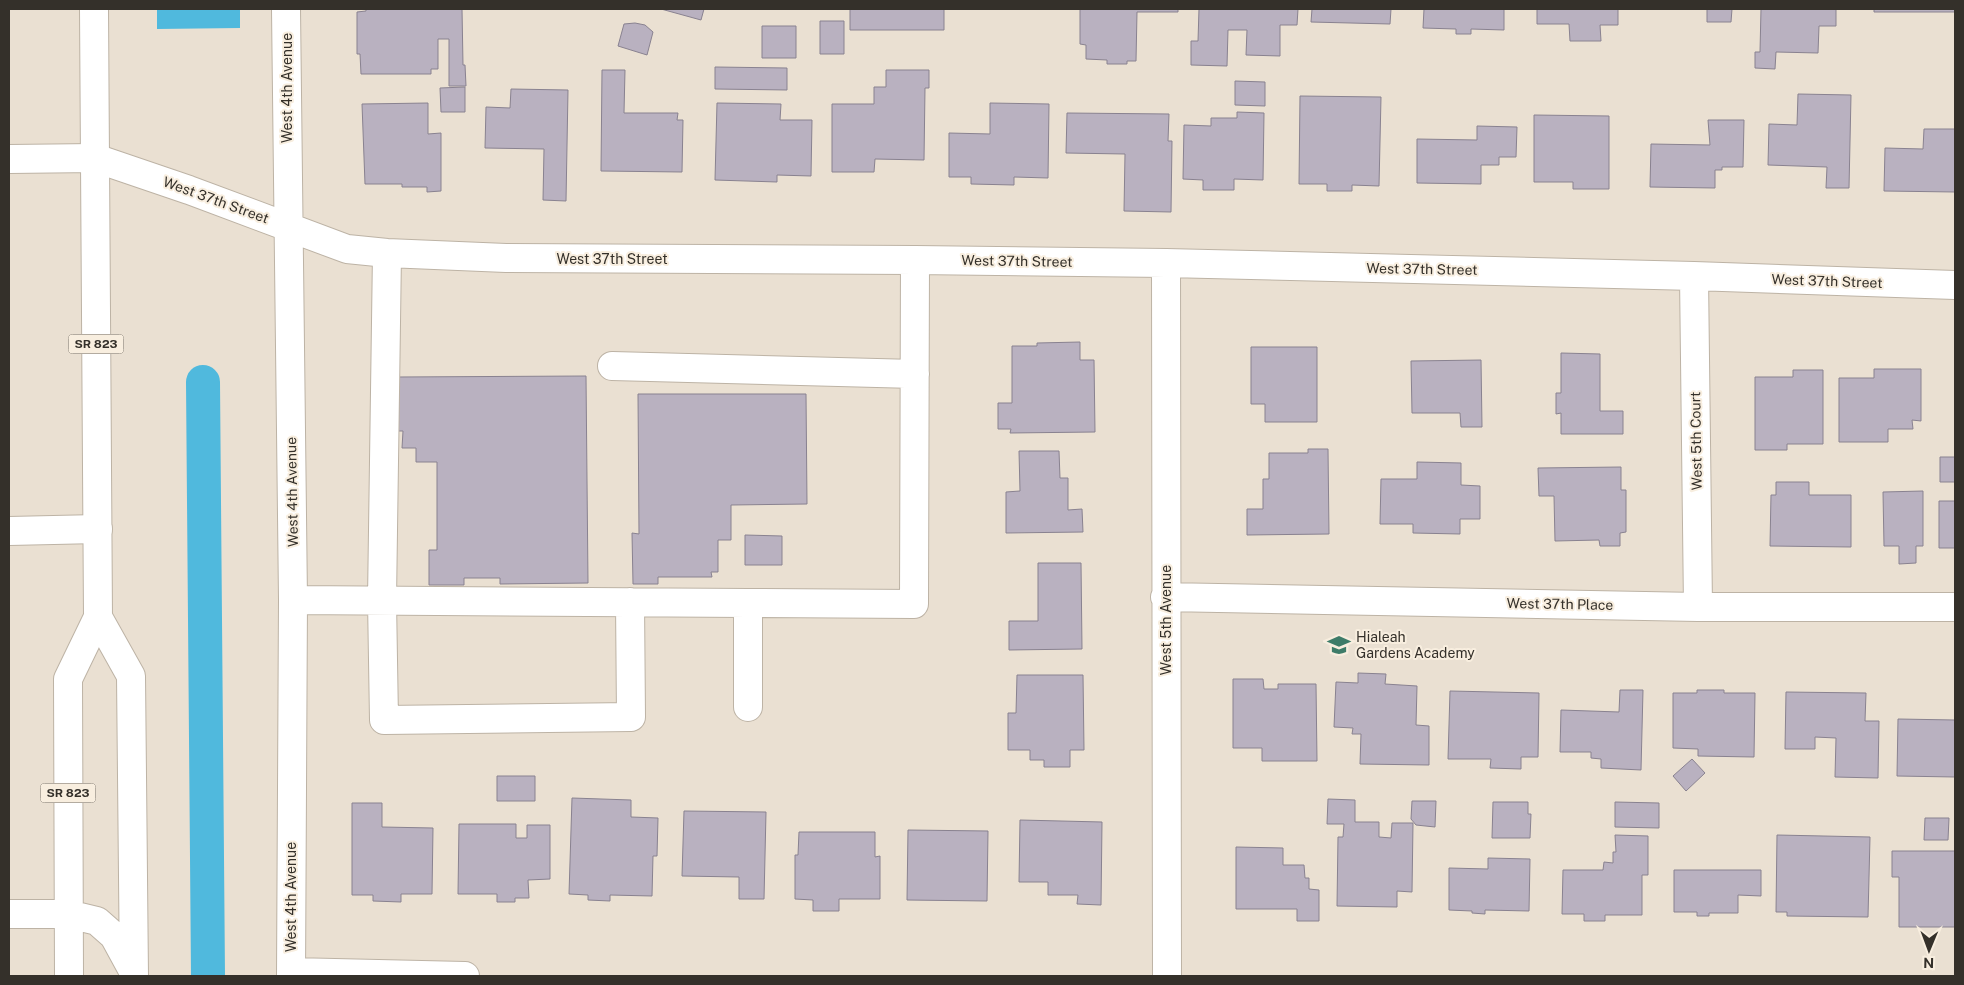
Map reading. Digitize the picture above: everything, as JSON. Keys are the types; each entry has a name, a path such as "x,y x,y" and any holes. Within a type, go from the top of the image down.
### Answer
{"street":[{"name":"SR 823","path":"69,976 68,678 98,617 94,9"},
{"name":"West 4th Avenue","path":"286,9 293,600 291,974"},
{"name":"West 37th Street","path":"9,159 95,158 347,248 387,253 506,258 1166,263 1694,276 1955,285"},
{"path":"387,253 382,600 384,720 631,717 630,602"},
{"path":"293,600 914,604 915,260"},
{"name":"West 5th Avenue","path":"1166,263 1167,976"},
{"name":"West 5th Court","path":"1694,276 1698,607"},
{"path":"612,366 915,374"},
{"path":"9,531 98,529"},
{"name":"West 37th Place","path":"1166,597 1698,607 1955,607"},
{"path":"748,604 748,707"},
{"name":"SR 823","path":"98,617 131,676 134,974"},
{"path":"9,914 68,914 97,921 114,936 134,974"},
{"path":"291,974 465,976"}],"water":[{"path":"157,9 240,9 240,28 157,29"}],"building":[{"path":"366,9 462,9 463,65 465,65 466,86 449,86 449,39 438,39 438,69 431,69 431,74 361,74 360,54 357,54 357,12 366,11"},
{"path":"661,9 704,9 701,20"},
{"path":"850,9 944,9 944,30 850,30"},
{"path":"1080,9 1178,9 1178,12 1137,12 1136,61 1127,61 1127,64 1107,64 1107,60 1086,59 1086,45 1080,44"},
{"path":"1199,9 1298,9 1297,25 1280,25 1280,56 1246,55 1247,30 1228,30 1227,66 1191,65 1191,41 1198,41"},
{"path":"1312,9 1391,9 1390,24 1311,22"},
{"path":"1424,9 1504,9 1504,30 1471,29 1471,34 1456,34 1456,29 1423,28"},
{"path":"1537,9 1618,9 1618,25 1600,25 1601,41 1570,41 1569,24 1537,24"},
{"path":"1707,9 1732,9 1731,22 1707,22"},
{"path":"1761,9 1836,9 1836,26 1819,26 1818,53 1776,52 1775,69 1755,68 1755,52 1760,52"},
{"path":"1874,9 1955,9 1955,12 1874,12"},
{"path":"820,21 844,21 844,54 820,54"},
{"path":"635,23 645,25 653,32 647,55 618,46 624,24"},
{"path":"762,26 796,26 796,58 762,58"},
{"path":"715,67 787,68 787,90 715,89"},
{"path":"602,70 625,70 624,113 678,113 677,120 683,120 682,172 601,171"},
{"path":"886,70 929,70 929,88 925,88 924,160 875,159 874,172 832,172 832,104 874,104 874,87 886,87"},
{"path":"1235,81 1265,82 1265,106 1235,105"},
{"path":"465,87 465,112 441,112 440,88"},
{"path":"511,89 568,90 566,201 543,200 544,149 485,148 486,107 510,108"},
{"path":"1798,94 1851,95 1849,188 1826,188 1827,167 1768,165 1769,124 1797,125"},
{"path":"1300,96 1381,97 1379,186 1352,185 1352,191 1327,191 1327,184 1299,184"},
{"path":"428,103 428,134 441,133 441,191 427,192 427,187 402,187 402,184 365,184 362,104"},
{"path":"717,103 781,104 780,120 812,120 811,176 777,175 777,182 715,180"},
{"path":"990,103 1049,104 1048,178 1014,177 1014,185 971,184 971,177 949,177 949,133 990,134"},
{"path":"1237,112 1264,113 1263,180 1234,179 1234,190 1203,190 1203,180 1183,179 1184,125 1211,126 1211,118 1237,118"},
{"path":"1067,113 1169,114 1168,141 1172,141 1171,212 1124,211 1125,154 1066,153"},
{"path":"1534,115 1609,116 1609,189 1573,189 1573,182 1534,182"},
{"path":"1708,120 1744,120 1743,167 1722,167 1722,170 1715,170 1715,188 1650,187 1651,144 1710,145"},
{"path":"1477,126 1517,127 1516,157 1499,157 1499,165 1481,165 1481,184 1417,183 1417,139 1477,140"},
{"path":"1924,129 1955,129 1955,192 1884,191 1885,148 1923,149"},
{"path":"1080,342 1080,360 1094,360 1095,432 1010,433 1011,429 998,429 998,403 1012,403 1012,346 1037,346 1037,343"},
{"path":"1251,347 1317,347 1317,422 1265,422 1265,404 1251,404"},
{"path":"1561,353 1600,354 1600,411 1623,411 1623,434 1561,434 1561,413 1556,414 1556,393 1561,393"},
{"path":"1481,360 1482,427 1461,427 1460,413 1412,413 1411,361"},
{"path":"1874,369 1921,369 1921,421 1912,420 1913,429 1888,429 1888,442 1839,442 1839,378 1874,378"},
{"path":"1793,370 1823,370 1823,444 1787,444 1787,450 1755,450 1755,377 1793,377"},
{"path":"586,376 588,583 500,584 500,578 464,578 464,585 429,585 429,550 437,550 437,462 416,462 416,448 402,448 403,431 398,431 397,377"},
{"path":"638,394 806,394 807,504 731,505 731,540 718,540 718,572 711,572 712,577 658,577 658,584 633,584 632,533 639,534"},
{"path":"1308,449 1328,449 1329,534 1247,535 1247,509 1263,509 1263,479 1269,479 1269,453 1308,453"},
{"path":"1019,451 1059,451 1060,478 1068,478 1068,510 1082,509 1083,532 1006,533 1006,492 1020,491"},
{"path":"1940,457 1955,457 1955,482 1940,482"},
{"path":"1417,462 1461,463 1461,485 1480,486 1480,519 1460,519 1460,534 1413,533 1413,524 1380,524 1381,479 1417,479"},
{"path":"1621,467 1621,490 1626,490 1626,532 1620,533 1620,546 1600,546 1599,540 1555,541 1554,496 1539,496 1538,468"},
{"path":"1776,482 1809,482 1809,495 1851,495 1851,547 1770,546 1771,495 1776,495"},
{"path":"1923,491 1923,546 1916,546 1916,563 1899,564 1899,546 1884,546 1883,492"},
{"path":"1939,501 1955,501 1955,548 1939,548"},
{"path":"745,535 782,536 782,565 745,565"},
{"path":"1038,563 1081,563 1082,649 1009,650 1009,621 1038,621"},
{"path":"1358,673 1386,674 1385,684 1417,686 1416,725 1429,726 1429,765 1360,764 1361,734 1352,734 1353,728 1334,727 1336,682 1358,683"},
{"path":"1017,675 1083,675 1084,750 1070,750 1070,767 1044,767 1044,760 1030,760 1030,750 1008,750 1008,713 1016,713"},
{"path":"1233,679 1263,679 1264,689 1278,689 1278,684 1316,684 1317,761 1262,761 1262,748 1233,748"},
{"path":"1620,690 1643,690 1641,770 1601,768 1601,759 1591,758 1591,752 1560,752 1561,710 1619,712"},
{"path":"1697,690 1724,690 1724,693 1755,693 1754,757 1698,756 1698,749 1673,748 1673,693 1697,693"},
{"path":"1450,691 1539,693 1538,757 1521,757 1521,769 1490,768 1491,759 1448,759"},
{"path":"1786,692 1866,693 1865,721 1879,721 1878,778 1835,777 1836,738 1815,737 1815,749 1785,749"},
{"path":"1898,719 1955,720 1955,777 1897,776"},
{"path":"1692,759 1705,773 1686,791 1673,776"},
{"path":"497,776 535,776 535,801 497,801"},
{"path":"572,798 631,800 631,817 658,818 657,856 653,856 652,896 610,895 610,901 588,900 588,895 569,894"},
{"path":"1328,799 1355,800 1355,822 1379,822 1379,837 1391,838 1392,823 1413,823 1412,892 1397,891 1397,907 1337,906 1338,837 1343,837 1344,824 1327,824"},
{"path":"1412,801 1436,801 1435,827 1416,825 1411,819"},
{"path":"1493,802 1528,802 1528,814 1531,814 1530,838 1492,838"},
{"path":"1615,802 1659,803 1659,828 1615,827"},
{"path":"352,803 382,803 382,827 433,828 432,894 401,894 401,902 373,901 373,895 352,895"},
{"path":"684,811 766,812 764,899 739,899 739,877 682,876"},
{"path":"1925,818 1949,818 1948,840 1924,840"},
{"path":"1020,820 1102,822 1101,905 1077,904 1078,895 1048,895 1048,882 1019,882"},
{"path":"459,824 516,824 516,838 527,838 527,825 550,825 550,879 528,880 529,898 515,898 515,902 497,902 497,894 458,894"},
{"path":"908,830 988,831 987,901 907,900"},
{"path":"799,832 875,832 875,857 880,856 880,899 839,899 839,911 813,911 813,900 795,899 795,855 798,855"},
{"path":"1615,835 1648,836 1648,875 1642,875 1642,915 1605,915 1605,921 1584,921 1584,914 1562,914 1563,870 1603,870 1604,862 1613,863 1613,852 1616,852"},
{"path":"1777,835 1870,837 1868,917 1787,916 1787,912 1776,912"},
{"path":"1236,847 1283,848 1283,865 1304,865 1305,878 1309,878 1309,889 1319,890 1319,921 1297,921 1297,909 1236,909"},
{"path":"1892,851 1955,851 1955,927 1899,927 1899,877 1892,877"},
{"path":"1488,858 1530,859 1529,911 1485,910 1485,914 1472,913 1472,911 1449,910 1449,868 1488,869"},
{"path":"1674,870 1761,870 1761,896 1738,895 1738,913 1709,913 1709,916 1697,916 1697,912 1674,912"}],"waterway":[{"path":"203,382 208,976"}],"place":[{"name":"Hialeah Gardens Academy","path":"1339,645"}]}
